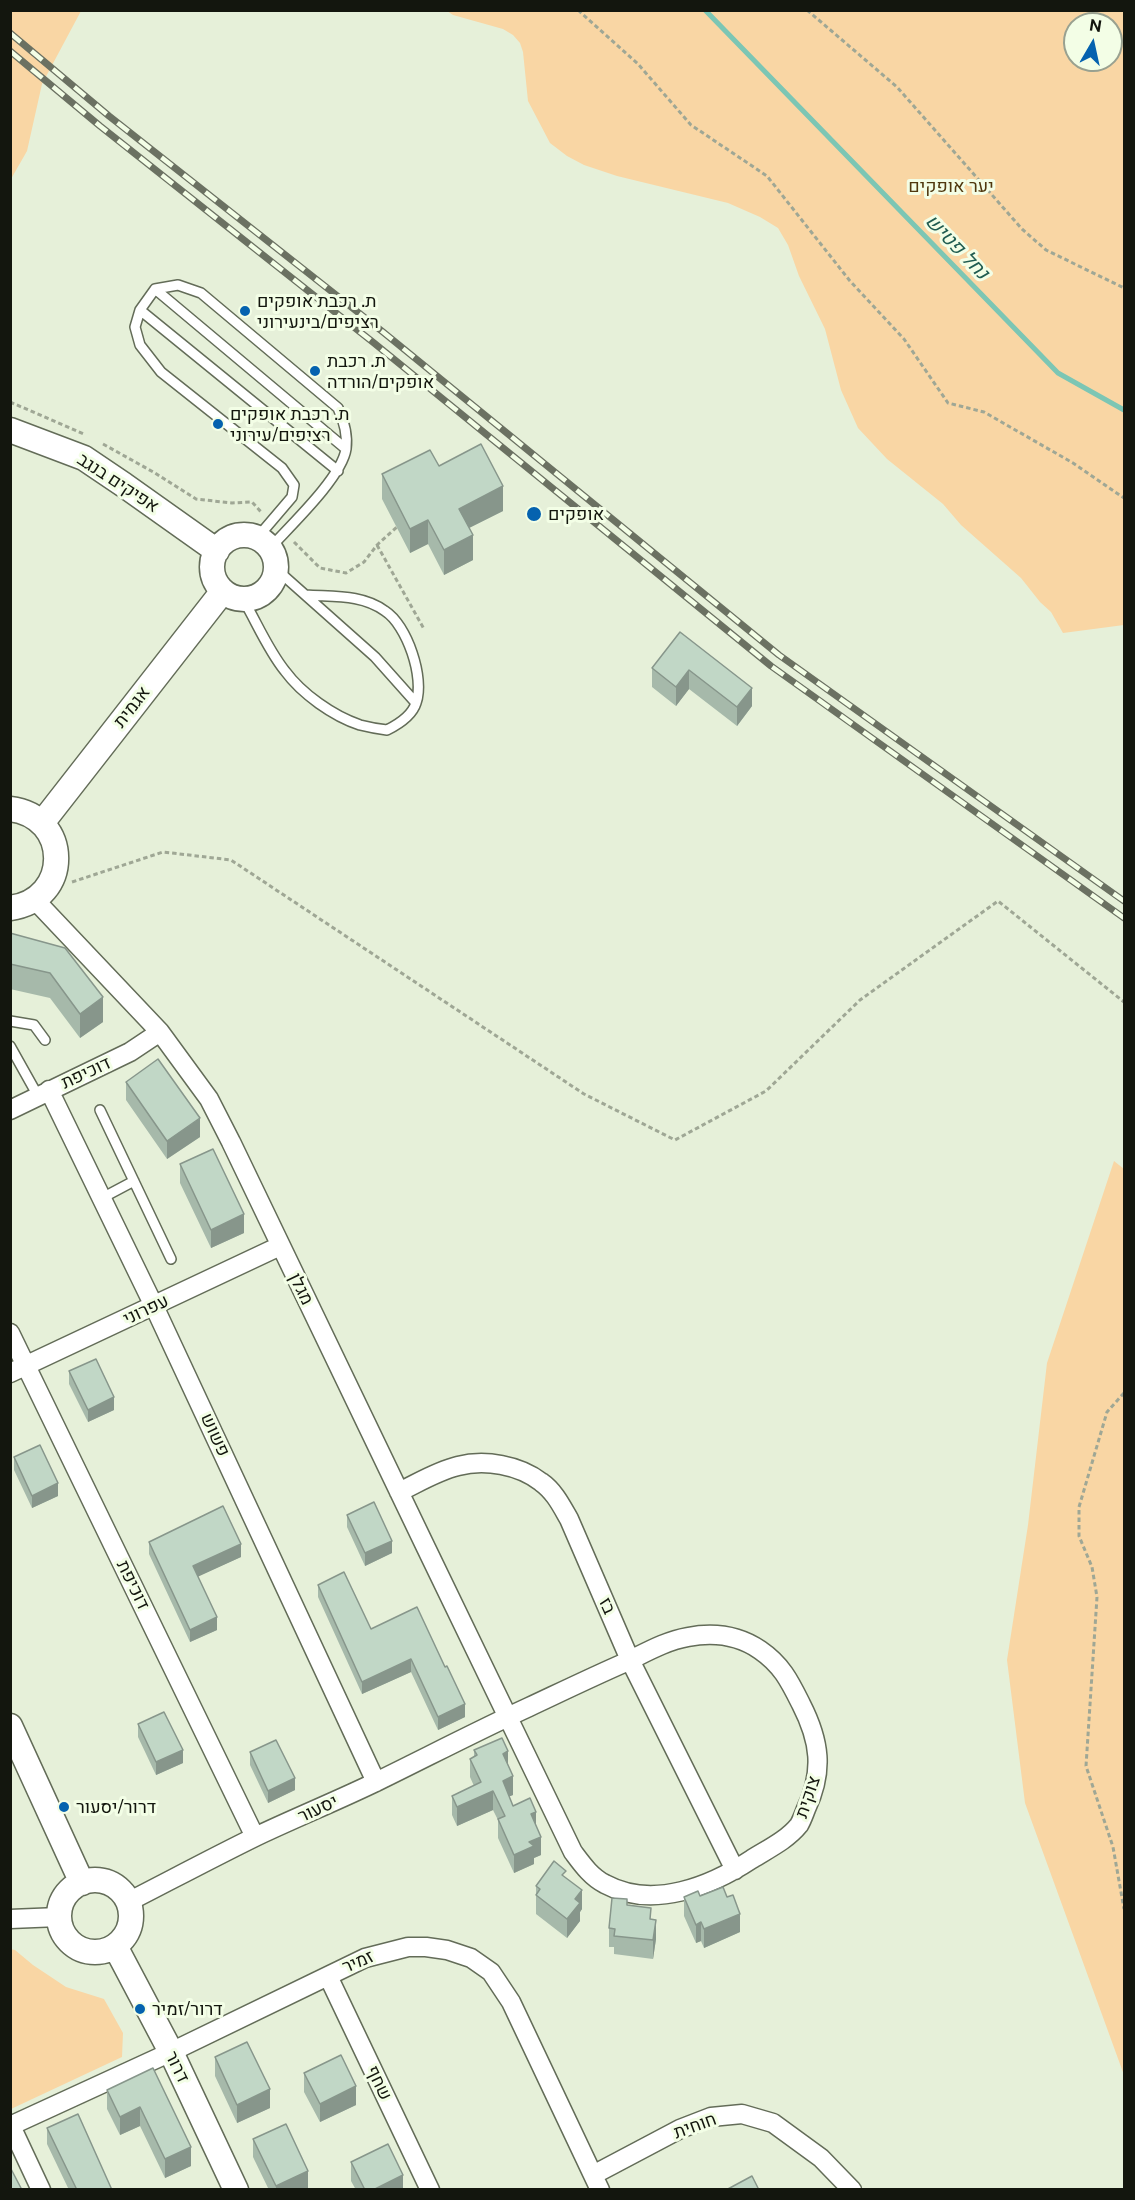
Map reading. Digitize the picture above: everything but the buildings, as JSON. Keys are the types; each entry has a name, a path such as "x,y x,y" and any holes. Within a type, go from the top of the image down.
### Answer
{"street":[{"name":"אפיקים בנגב","path":"10,430 84,458 217,551"},
{"path":"246,536 272,542 274,580 268,589 254,598 233,595 217,583 213,573 213,562 217,551 225,542 235,537 246,536"},
{"name":"אגמית","path":"42,823 233,595"},
{"path":"10,810 28,814 42,823 51,835 56,856 53,878 41,895 22,907 10,908"},
{"name":"מגלן","path":"41,895 160,1032 208,1099 508,1717"},
{"name":"דוכיפת","path":"10,1110 130,1052 160,1032"},
{"name":"פשוש","path":"44,1093 102,1198 376,1782"},
{"name":"עפרוני","path":"10,1373 280,1246"},
{"name":"דוכיפת","path":"10,1333 255,1837"},
{"name":"בז","path":"399,1492 458,1465 484,1463 508,1466 527,1474 542,1482 556,1497 568,1519 630,1660 735,1870"},
{"name":"צוקית","path":"707,1634 725,1635 742,1640 760,1650 785,1672 813,1726 818,1771 813,1795 800,1824 783,1840 735,1870 705,1884 672,1894 647,1895 623,1891 604,1884 588,1871 573,1852 508,1717 655,1647 686,1637 707,1634"},
{"name":"יסעור","path":"128,1902 255,1837 376,1782 508,1717"},
{"path":"10,1726 82,1883"},
{"path":"100,1880 109,1883 117,1888 128,1902 130,1927 115,1946 97,1952 79,1948 65,1935 59,1917 63,1900 68,1893 82,1883 100,1880"},
{"path":"10,1919 59,1917"},
{"name":"דרור","path":"115,1946 171,2052 236,2190"},
{"name":"זמיר","path":"11,2126 365,1958 408,1947 447,1950 471,1958 491,1972 511,2002 596,2182"},
{"name":"שחף","path":"328,1976 430,2190"},
{"name":"חוחית","path":"596,2182 691,2125 711,2117 742,2114 773,2123 821,2158 852,2190"},
{"path":"11,2126 41,2190"}],"lane":[{"path":"178,285 201,293 338,408 345,424 346,449 338,471 272,542 292,498 294,485 282,468 161,372 140,345 135,327 140,309 155,289 178,285"},
{"path":"155,289 346,449"},
{"path":"140,309 338,471"},
{"path":"272,542 306,595 375,657 416,703"},
{"path":"233,595 286,673 310,695 338,715 360,725 387,730 404,721 416,703 418,670 406,638 387,611 361,598 306,595"},
{"path":"10,1021 34,1025 45,1040"},
{"path":"10,1046 44,1093"},
{"path":"100,1110 171,1259"},
{"path":"102,1198 134,1181"}],"path":[{"path":"578,10 638,64 691,125 767,176 850,281 904,339 948,403 984,412 1073,463 1125,498"},
{"path":"807,10 897,87 1022,229 1046,250 1125,288"},
{"path":"10,402 91,438"},
{"path":"101,443 156,473 196,499 252,502 272,542 320,568 346,573 364,562 377,545 397,528"},
{"path":"377,545 424,629"},
{"path":"41,895 163,852 231,860 584,1094 675,1140 765,1091 860,1000 998,901 1125,1002"},
{"path":"1125,1393 1107,1412 1079,1507 1079,1536 1092,1567 1097,1597 1086,1766 1113,1847 1125,1909"}],"green space":[{"path":"11,10 81,11 42,84 27,151 11,179"},
{"name":"יער אופקים","path":"447,11 1124,11 1124,625 1063,633 1051,612 1021,578 961,525 943,504 887,459 858,428 841,390 825,329 799,276 788,245 778,228 728,203 617,176 584,165 550,143 528,101 520,43 503,29 453,15"},
{"path":"1114,1161 1124,1169 1124,2075 1025,1803 1007,1660 1028,1525 1047,1363"},
{"path":"10,1949 15,1950 66,1987 104,1999 123,2033 122,2057 11,2109"}],"waterway":[{"name":"נחל פטיש","path":"705,10 1058,373 1124,410"}],"railway":[{"path":"10,33 109,116 383,332 779,655 1124,901"},
{"path":"10,51 771,666 1124,918"}],"place":[{"name":"ת. רכבת אופקים רציפים/בינעירוני","path":"245,311"},
{"name":"ת. רכבת אופקים/הורדה","path":"315,371"},
{"name":"ת. רכבת אופקים רציפים/עירוני","path":"218,424"},
{"name":"אופקים","path":"534,514"},
{"name":"דרור/יסעור","path":"64,1807"},
{"name":"דרור/זמיר","path":"140,2009"}]}
